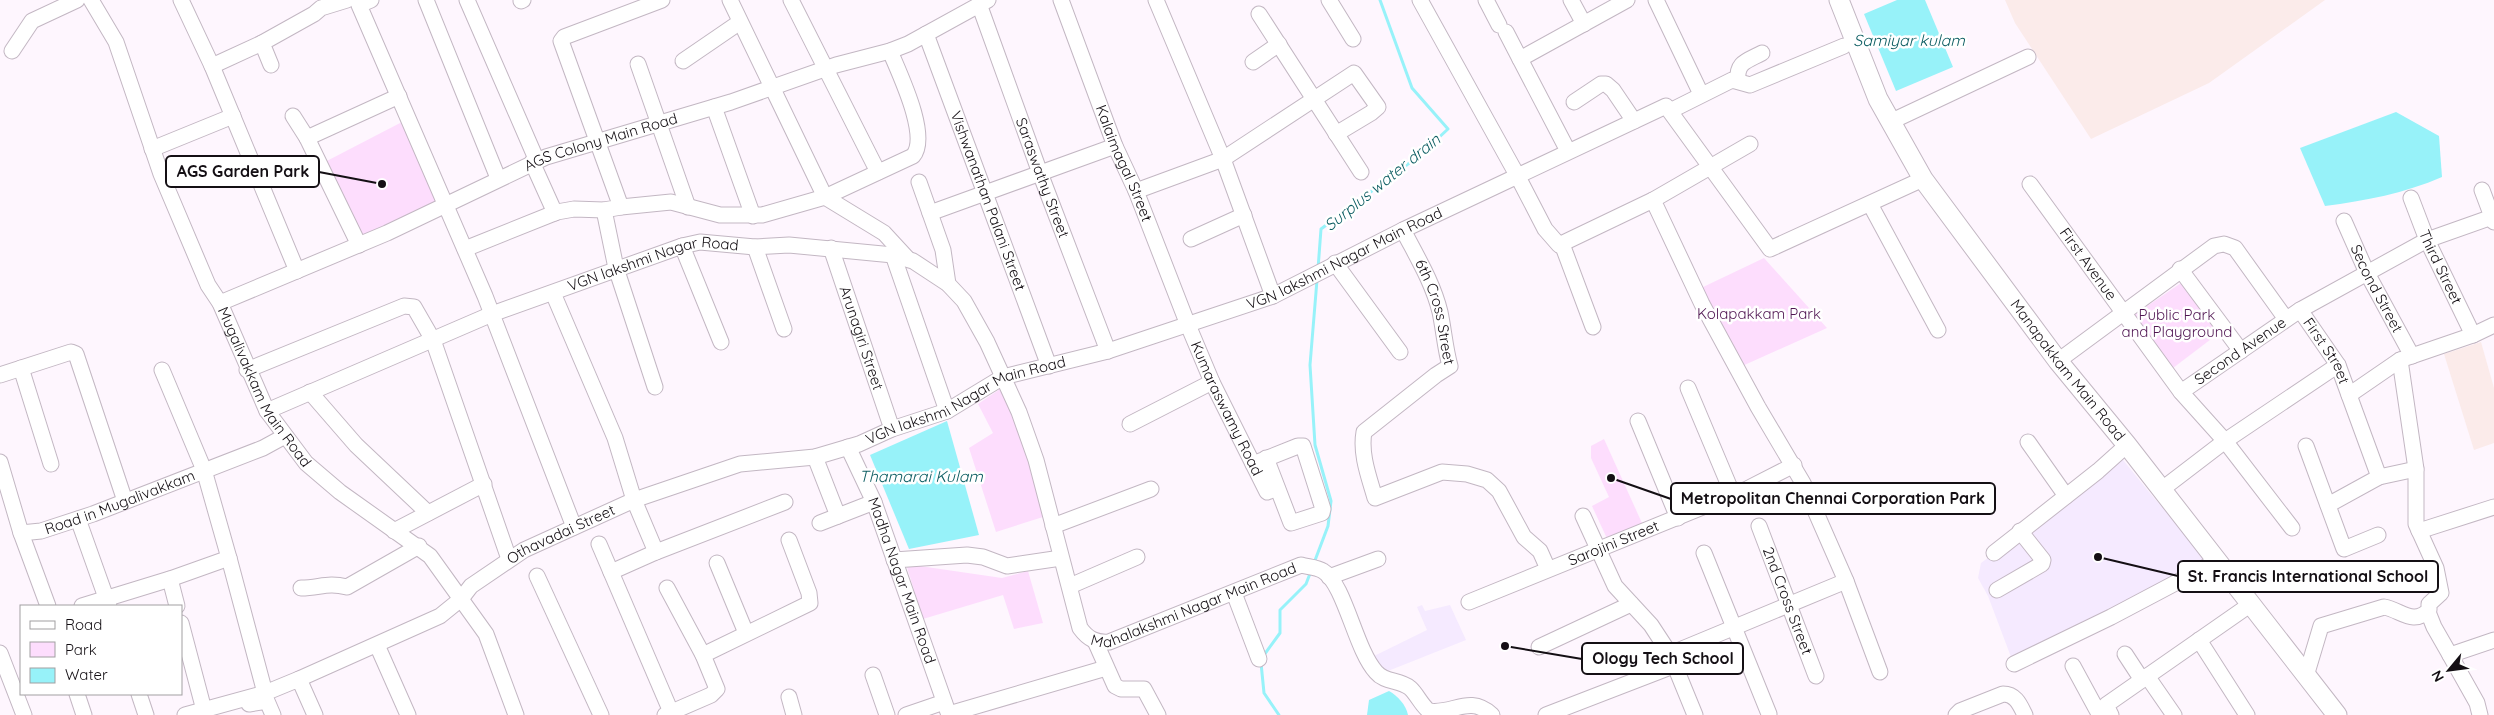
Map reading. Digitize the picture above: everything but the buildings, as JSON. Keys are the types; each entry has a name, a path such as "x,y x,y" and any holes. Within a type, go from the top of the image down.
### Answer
{"main road":[{"name":"Manapakkam Main Road","path":"1839,0 1878,98 1922,178 2058,361 2127,444 2337,715"}],"street":[{"path":"12,50 32,21 77,0"},
{"name":"Mugalivakkam Main Road","path":"91,0 116,42 152,150 208,285 220,303 267,411 306,463 340,492 430,556 486,634 516,715"},
{"path":"181,0 212,66 297,271"},
{"path":"426,0 498,178"},
{"path":"467,0 555,213"},
{"path":"621,207 563,51 562,39 662,0"},
{"path":"730,0 825,197 884,233 908,259"},
{"path":"791,0 878,172"},
{"name":"Kalaimagal Street","path":"1061,0 1114,146 1136,191 1188,325"},
{"path":"1156,0 1223,159 1273,296"},
{"path":"1329,0 1353,39"},
{"path":"1420,0 1545,229 1559,245 1653,200 1750,144"},
{"path":"1486,0 1520,59 1568,151"},
{"path":"1571,0 1584,24"},
{"path":"1520,59 1627,0"},
{"path":"1656,0 1700,94"},
{"path":"212,66 262,43 314,14 321,8 358,1 492,314 574,527"},
{"name":"AGS Colony Main Road","path":"220,303 359,245 534,162 714,107 826,68 890,50 926,34 983,2"},
{"name":"Saraswathy Street","path":"983,2 1040,173 1108,351"},
{"path":"1259,14 1361,172"},
{"path":"683,61 740,22"},
{"name":"Vishwanathan Palani Street","path":"926,34 1049,366"},
{"path":"262,43 271,65"},
{"path":"1253,62 1279,44"},
{"path":"1844,46 1750,85 1732,80 1700,94 1670,111 1770,250 1922,178"},
{"path":"465,249 555,213 574,209 604,210 671,202 720,215 753,216 825,197 913,156 918,150 919,140 916,121 890,50"},
{"path":"1738,81 1736,71 1739,66 1762,53"},
{"path":"1890,122 2028,57"},
{"path":"638,64 688,207"},
{"path":"1136,191 1223,159 1354,73 1377,104 1376,110 1336,134"},
{"path":"1574,102 1601,84 1606,84 1613,90 1634,121"},
{"path":"307,138 400,96"},
{"name":"VGN lakshmi Nagar Main Road","path":"848,447 892,429 946,411 1003,377 1108,351 1273,296 1329,266 1568,151 1666,106 1670,111"},
{"path":"714,107 753,216"},
{"path":"152,150 233,116"},
{"path":"293,116 307,138 359,245"},
{"path":"930,213 1114,146"},
{"path":"919,182 945,257 948,284"},
{"name":"First Avenue","path":"2030,184 2181,392 2225,441 2292,528"},
{"path":"2482,190 2493,220"},
{"name":"Third Street","path":"2411,198 2427,240 2472,335"},
{"path":"1653,200 1702,304 1758,407 1794,465 1846,581 1880,672"},
{"path":"1870,204 1938,330"},
{"path":"604,210 616,268 656,386"},
{"path":"1191,239 1244,215"},
{"name":"Second Avenue","path":"2181,392 2300,310 2367,273 2427,240 2493,220"},
{"name":"Second Street","path":"2344,221 2406,358"},
{"name":"6th Cross Street","path":"1403,230 1428,278 1440,313 1444,347 1450,366 1405,398 1364,432 1362,441 1375,498 1442,472 1467,474 1493,485 1499,491 1524,537 1540,551 1545,570"},
{"name":"VGN lakshmi Nagar Road","path":"267,411 492,314 553,293 616,268 682,246 700,242 755,247 789,245 831,248 892,254 908,259 948,284 964,301 1003,377"},
{"path":"1562,244 1593,327"},
{"path":"2058,361 2180,268 2214,246 2224,244 2235,248 2286,319"},
{"path":"682,246 721,342"},
{"path":"755,247 784,329"},
{"name":"Arunagiri Street","path":"831,248 892,429"},
{"path":"892,254 946,411"},
{"path":"1329,266 1400,352"},
{"path":"2180,268 2241,351"},
{"path":"553,293 615,438 634,500 656,552"},
{"path":"248,370 408,305 418,311 433,340 509,559"},
{"name":"First Street","path":"2300,310 2338,365 2379,477"},
{"name":"Kumaraswamy Road","path":"1188,325 1212,382 1259,461 1272,490 1292,524 1323,511 1303,446 1298,446 1259,461"},
{"path":"2349,395 2406,358 2494,326"},
{"path":"0,375 71,352 76,354 125,501"},
{"path":"2406,358 2416,469 2415,518 2436,568 2442,588 2441,593 2429,604 2428,612 2434,627 2477,702 2480,715"},
{"path":"2161,490 2225,441 2338,365"},
{"path":"21,368 51,464"},
{"path":"162,370 204,470 265,693"},
{"name":"Mahalakshmi Nagar Main Road","path":"1003,377 1036,460 1080,628 1087,637 1094,641 1109,642 1301,565 1316,568 1335,584 1366,655 1375,671 1382,678 1410,688 1429,711 1442,712 1468,705 1483,708 1492,715"},
{"path":"1130,424 1212,382"},
{"path":"1688,388 1733,495"},
{"path":"310,392 356,445 428,513"},
{"path":"1638,421 1678,518"},
{"name":"Road in Mugalivakkam","path":"21,533 42,531 78,519 263,448 285,436"},
{"path":"2028,442 2066,496"},
{"path":"1994,553 2066,496 2127,444"},
{"path":"2306,446 2344,549 2378,535"},
{"name":"Othavadai Street","path":"208,713 299,679 440,616 462,599 471,586 524,550 634,500 740,464 815,457 848,447"},
{"name":"Madha Nagar Main Road","path":"848,447 874,502 947,710"},
{"path":"815,457 838,516"},
{"path":"0,462 21,533 48,605"},
{"name":"Sarojini Street","path":"1469,602 1733,495 1794,465"},
{"path":"2328,505 2379,477 2416,469"},
{"path":"394,531 484,484"},
{"path":"1053,526 1151,489"},
{"path":"611,572 656,552 785,502"},
{"path":"820,523 874,502"},
{"path":"2419,531 2494,507"},
{"path":"1583,516 1615,586 1651,624 1672,660 1695,715"},
{"path":"78,519 107,602"},
{"name":"2nd Cross Street","path":"1759,526 1816,676"},
{"path":"1997,590 2042,564 2043,560 2020,531"},
{"path":"703,655 810,603 809,593 789,540"},
{"path":"599,544 677,712 712,694 717,688 703,655 667,588"},
{"path":"301,588 317,588 331,583 347,587 418,546"},
{"path":"1704,553 1769,714"},
{"path":"894,560 967,555 983,557 1007,566 1061,558"},
{"path":"1070,586 1137,557"},
{"path":"88,605 107,602 229,558"},
{"path":"1329,577 1378,558"},
{"path":"2014,664 2111,617 2217,561"},
{"path":"717,563 746,633"},
{"path":"537,576 601,715"},
{"path":"170,580 177,605"},
{"path":"1546,715 1672,660 1735,628 1846,581"},
{"path":"1234,593 1259,659"},
{"path":"1539,647 1631,604"},
{"path":"2073,666 2102,712 2144,678 2251,604"},
{"path":"2306,676 2321,626 2349,619 2378,607 2388,607 2405,616 2414,618 2428,612"},
{"path":"182,626 208,713"},
{"path":"2199,640 2247,715"},
{"path":"2450,655 2494,640"},
{"path":"1094,641 1112,683 1117,688 1142,689 1146,691 1158,715"},
{"path":"377,645 408,715"},
{"path":"0,654 24,715"},
{"path":"2125,654 2174,715"},
{"path":"906,715 947,710 1106,668"},
{"path":"873,675 887,715"},
{"path":"299,679 315,715"},
{"path":"1956,715 1960,711 2004,694 2010,694 2017,700 2025,715"},
{"path":"77,695 84,715"},
{"path":"139,695 146,715"},
{"path":"789,697 794,715"},
{"path":"185,715 208,713 267,701 273,715"}],"shaded area":[{"path":"2005,0 2325,0 2209,83 2091,139 2015,23"},
{"path":"2481,342 2494,388 2494,443 2474,450 2444,354"},
{"path":"2119,455 2154,498 2210,560 2011,657 1988,596 1978,578 1981,563 2039,520"},
{"path":"1422,605 1425,611 1450,605 1466,640 1383,673 1372,657 1427,630 1417,607"}],"green space":[{"path":"402,122 445,204 359,245 321,164"},
{"name":"Kolapakkam Park","path":"1764,258 1827,328 1740,367 1701,288"},
{"name":"Public Park and Playground","path":"2184,281 2219,333 2173,368 2134,315"},
{"path":"1003,387 1018,423 1043,517 996,532 969,448 993,433 978,404"},
{"path":"1604,439 1646,532 1610,545 1592,506 1609,497 1591,458 1591,446"},
{"path":"906,564 1002,578 1028,571 1043,623 1014,629 1003,595 923,619"}],"water":[{"name":"Samiyar kulam","path":"1897,0 1925,0 1953,67 1896,91 1864,14"},
{"path":"2396,112 2439,136 2442,177 2414,188 2385,196 2325,206 2300,148"},
{"name":"Thamarai Kulam","path":"947,421 979,535 909,549 870,455"},
{"path":"1389,691 1401,701 1408,715 1367,715 1369,700"}],"waterway":[{"name":"Surplus water drain","path":"1318,269 1321,229 1420,155 1448,129 1412,88 1380,0"},
{"name":"Surplus water drain","path":"1314,563 1328,526 1331,501 1315,445 1310,365 1317,280"},
{"name":"Surplus water drain","path":"1264,655 1280,633 1280,610 1306,584 1311,571"},
{"name":"Surplus water drain","path":"1261,663 1264,693 1279,715"}],"place":[{"name":"AGS Garden Park","path":"382,184"},
{"name":"Metropolitan Chennai Corporation Park","path":"1611,478"},
{"name":"St. Francis International School","path":"2098,557"},
{"name":"Ology Tech School","path":"1505,646"}]}
